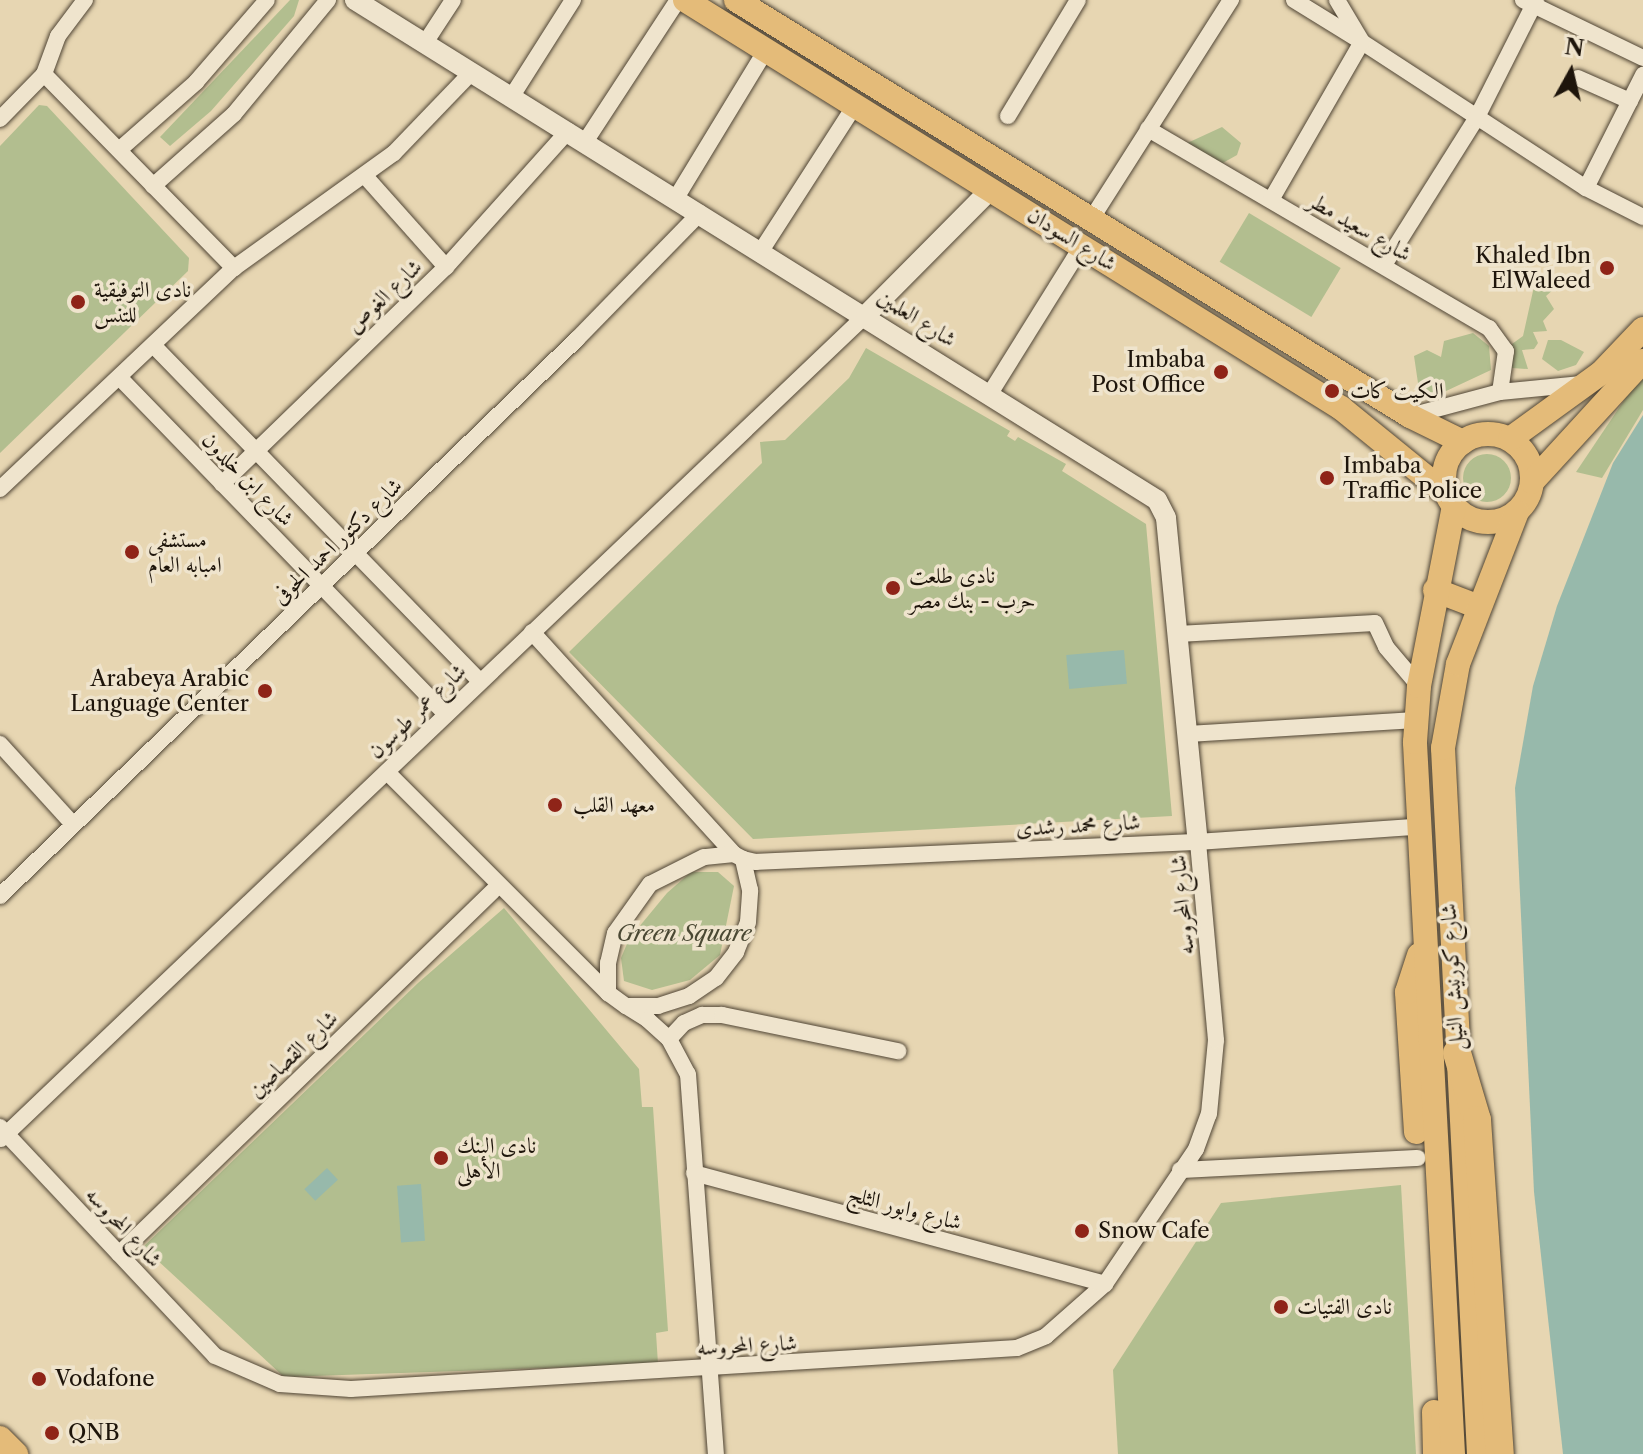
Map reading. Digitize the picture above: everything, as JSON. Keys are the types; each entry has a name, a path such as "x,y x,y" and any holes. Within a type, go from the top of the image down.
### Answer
{"highway":[{"path":"1457,1053 1477,1120 1500,1454"}],"main road":[{"name":"شارع السودان","path":"685,0 1083,244 1341,408 1450,500"},
{"name":"شارع السودان","path":"748,3 1410,416 1463,442"},
{"path":"1510,439 1587,384 1643,329"},
{"path":"1532,482 1527,457 1510,439 1478,435 1463,442 1446,465 1450,500 1477,521 1491,522 1517,512 1532,482 1643,361"},
{"name":"شارع كورنيش النيل","path":"1450,500 1419,686 1415,827 1453,1454"},
{"name":"شارع كورنيش النيل","path":"1479,1454 1443,748 1458,664 1517,512"},
{"path":"1435,590 1479,607"},
{"path":"1424,946 1407,992 1435,1454"},
{"path":"0,1438 16,1454"}],"street":[{"path":"0,119 44,74 58,36 85,0"},
{"path":"119,150 196,82 267,0"},
{"path":"153,186 244,104 328,0"},
{"name":"شارع العلمين","path":"355,0 991,392 1157,500 1166,518 1198,842"},
{"path":"425,43 453,0"},
{"path":"512,96 573,0"},
{"name":"شارع الغوص","path":"222,484 576,136 678,0"},
{"path":"1008,116 1078,0"},
{"path":"1092,218 1231,0"},
{"path":"1294,0 1586,188 1642,214"},
{"path":"1337,0 1362,42"},
{"path":"1384,265 1476,119 1531,2 1643,58"},
{"path":"738,33 748,3"},
{"path":"1271,200 1362,42"},
{"path":"676,198 766,50"},
{"path":"0,489 234,268 365,176 421,127 472,72"},
{"path":"44,74 234,268"},
{"path":"1586,188 1643,75"},
{"path":"1578,78 1630,101"},
{"path":"761,251 855,105"},
{"name":"شارع سعيد مطر","path":"1148,129 1384,265 1500,339 1506,364 1500,392"},
{"path":"365,176 446,267"},
{"path":"866,315 991,189"},
{"name":"شارع دكتور احمد الحوفى","path":"0,896 72,823 356,554 700,213"},
{"path":"991,392 1083,244"},
{"name":"شارع عمر طوسون","path":"2,1134 866,315"},
{"name":"شارع ابن خلدون","path":"153,345 480,681"},
{"name":"شارع ابن خلدون","path":"119,377 446,715"},
{"path":"1410,416 1500,392 1587,384"},
{"path":"1178,634 1375,623 1386,647 1419,686"},
{"path":"532,632 738,856 750,890 748,922 736,952 716,978 689,996 658,1006 626,1006"},
{"path":"1188,734 1416,720"},
{"path":"0,744 72,823"},
{"path":"387,772 608,993 669,1039 688,1074 716,1454"},
{"name":"شارع محمد رشدى","path":"738,856 756,862 1198,842 1415,827"},
{"name":"شارع المحروسه","path":"2,1134 215,1356 280,1384 351,1389 1017,1348 1046,1336 1105,1284 1196,1149 1215,1077 1198,842"},
{"path":"608,993 615,933 650,884 675,867 738,856"},
{"name":"شارع القصاصين","path":"119,1254 498,886"},
{"path":"669,1039 684,1023 702,1015 722,1015 898,1051"},
{"path":"1180,1170 1418,1158"},
{"name":"شارع وابور الثلج","path":"694,1173 1105,1284"}],"green space":[{"path":"290,0 299,0 294,16 211,111 170,146 160,137"},
{"name":"نادى التوفيقية للتنس","path":"39,105 47,106 189,258 188,271 0,453 0,146"},
{"path":"1222,127 1241,143 1237,155 1221,164 1183,145"},
{"path":"1249,213 1341,268 1311,317 1220,262"},
{"path":"1535,282 1554,289 1546,296 1554,309 1543,321 1547,331 1533,332 1538,343 1534,349 1522,350 1528,369 1512,368 1512,344 1523,336"},
{"path":"1473,333 1489,346 1491,370 1429,399 1418,383 1414,356 1427,350 1441,357 1444,341"},
{"path":"1548,340 1561,340 1584,352 1576,365 1558,371 1542,359"},
{"name":"نادى طلعت حرب - بنك مصر","path":"866,348 1010,431 1007,436 1015,441 1018,437 1066,464 1062,471 1146,524 1172,816 753,839 569,652 762,463 760,442 785,440 849,378"},
{"path":"1643,372 1643,410 1602,478 1576,472"},
{"path":"1487,454 1496,455 1504,461 1510,469 1510,487 1504,495 1496,501 1487,502 1478,501 1470,495 1464,487 1463,478 1464,469 1470,461 1478,455"},
{"name":"Green Square","path":"691,872 718,872 734,886 720,955 690,980 652,990 624,981 621,958 629,939 667,893"},
{"name":"نادى البنك الأهلى","path":"504,908 639,1069 642,1107 653,1107 668,1331 656,1333 658,1364 284,1377 143,1247 418,983"},
{"name":"نادى الفتيات","path":"1401,1185 1416,1454 1118,1454 1113,1370 1221,1203"}],"shaded area":[{"path":"1643,415 1643,1454 1563,1454 1534,1192 1515,788 1533,686 1557,606 1613,463"},
{"path":"1124,650 1127,684 1069,689 1066,655"},
{"path":"327,1168 338,1180 315,1201 304,1189"},
{"path":"421,1184 425,1241 401,1243 397,1186"}],"place":[{"name":"Khaled Ibn ElWaleed","path":"1607,268"},
{"name":"نادى التوفيقية للتنس","path":"78,302"},
{"name":"Imbaba Post Office","path":"1221,372"},
{"name":"الکيت کات","path":"1332,391"},
{"name":"Imbaba Traffic Police","path":"1327,478"},
{"name":"مستشفى امبابه العام","path":"132,552"},
{"name":"نادى طلعت حرب - بنك مصر","path":"893,588"},
{"name":"Arabeya Arabic Language Center","path":"265,691"},
{"name":"معهد القلب","path":"555,805"},
{"name":"نادى البنك الأهلى","path":"441,1158"},
{"name":"Snow Cafe","path":"1082,1231"},
{"name":"نادى الفتيات","path":"1281,1307"},
{"name":"Vodafone","path":"39,1379"},
{"name":"QNB","path":"52,1433"}]}
